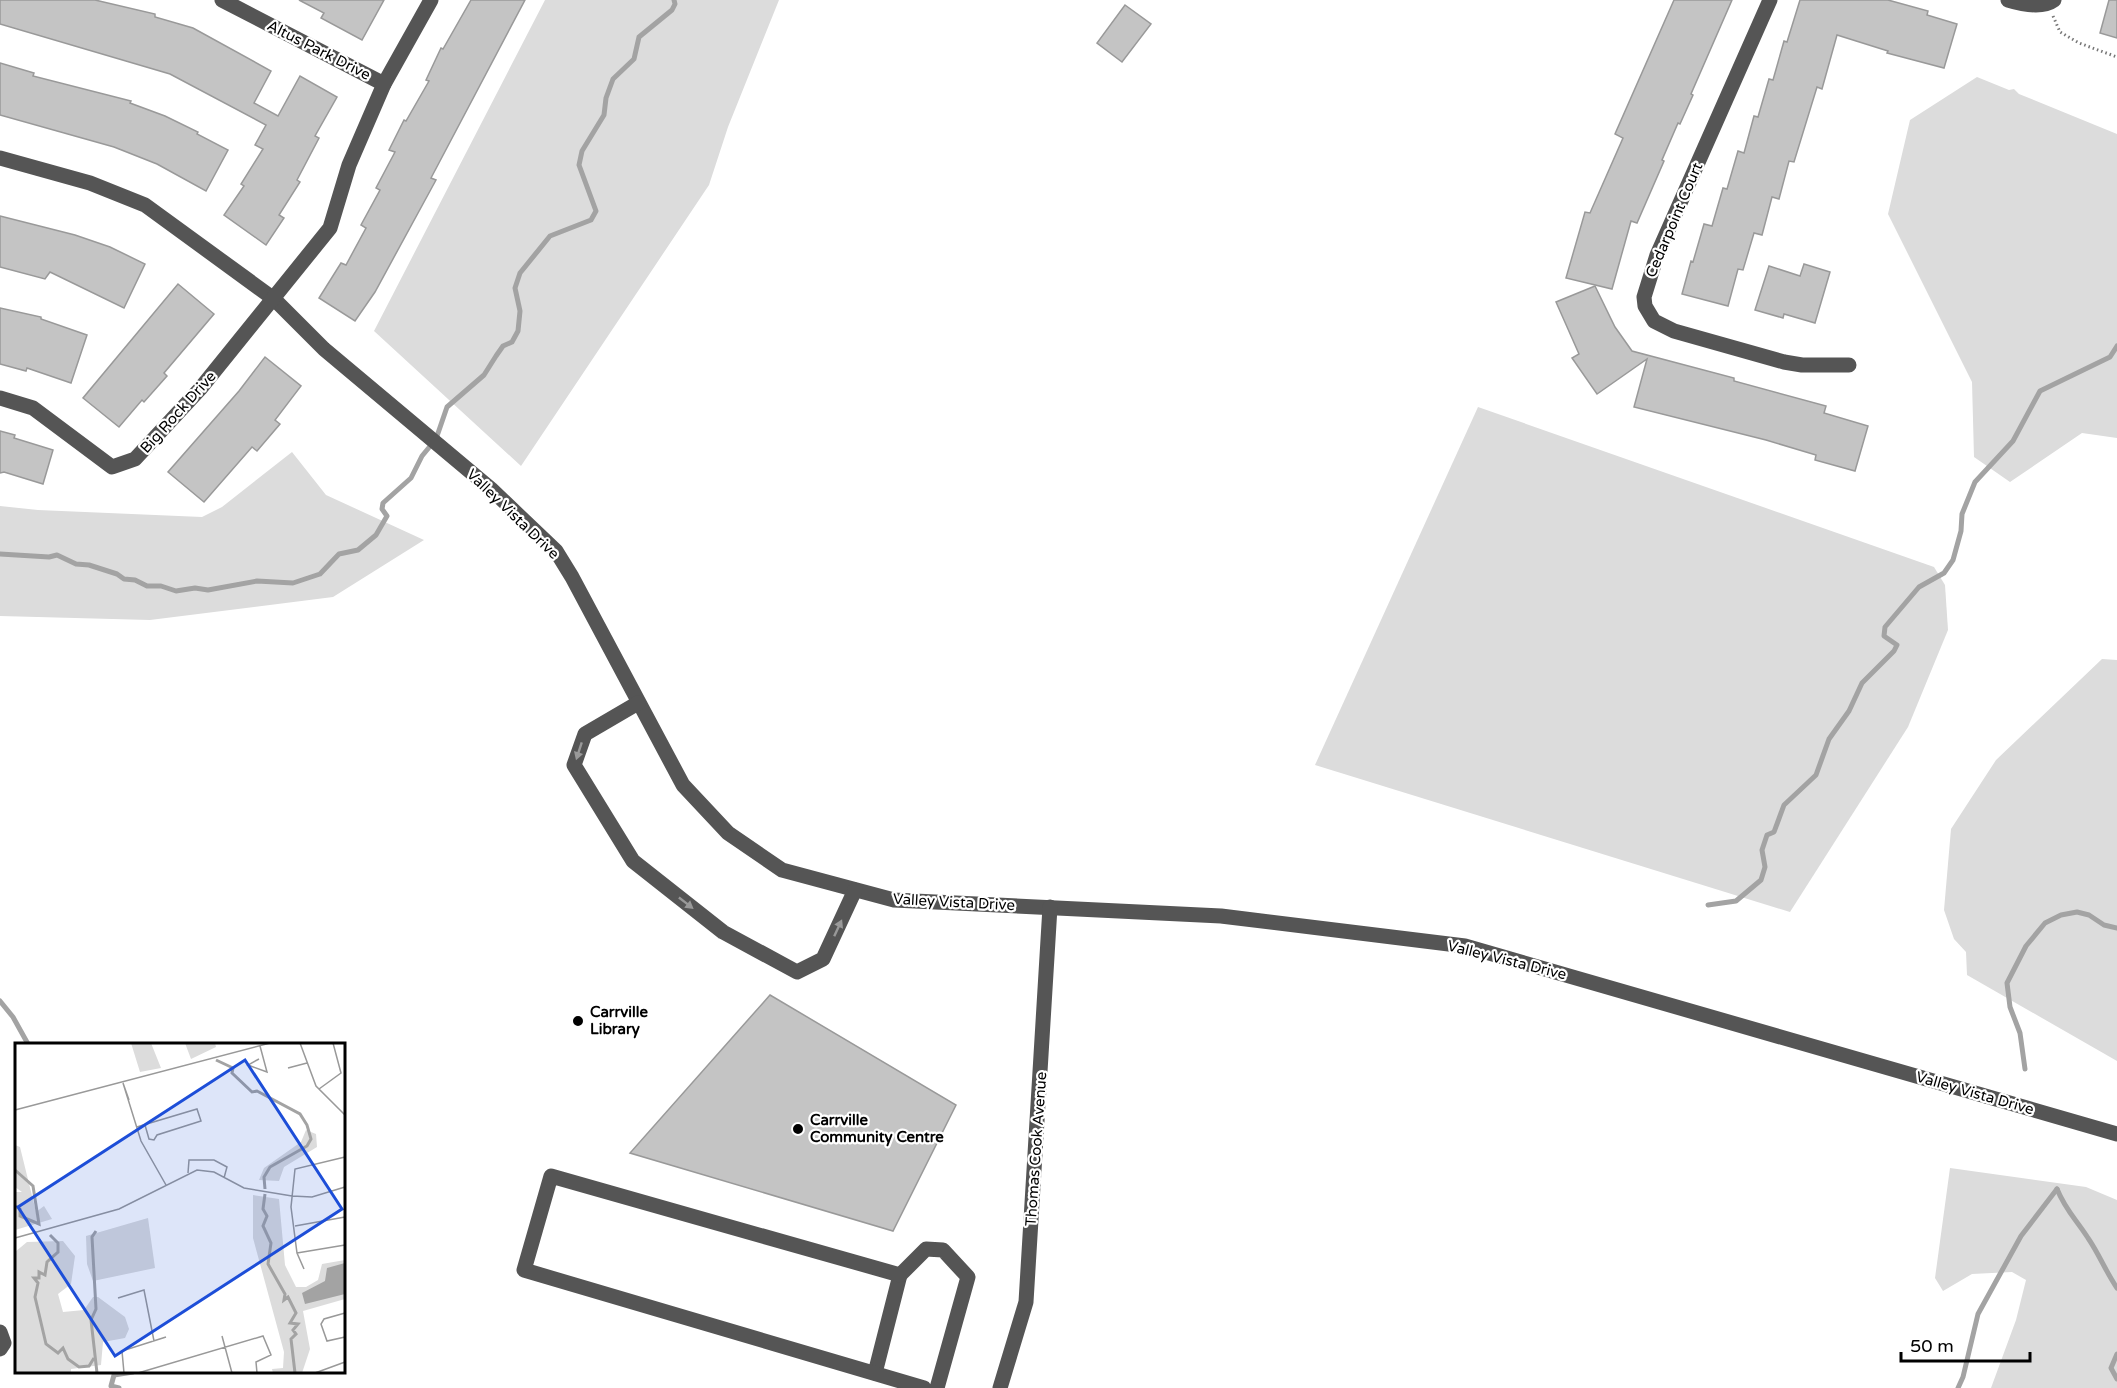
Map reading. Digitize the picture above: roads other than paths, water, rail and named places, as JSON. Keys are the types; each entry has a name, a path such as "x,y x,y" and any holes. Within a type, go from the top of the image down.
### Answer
{"street":[{"name":"Altus Park Drive","path":"222,0 384,84"},
{"path":"274,299 330,228 349,165 384,84 431,0"},
{"name":"Cedarpoint Court","path":"1770,0 1660,248 1644,297 1645,306 1654,321 1674,332 1784,362 1802,365 1849,365"},
{"path":"2008,0 2021,4 2051,2"},
{"name":"Valley Vista Drive","path":"0,158 90,183 145,205 274,299 324,349 491,489 556,551 683,784 728,833 782,870 894,900 1221,916 1465,946 2117,1134"},
{"name":"Big Rock Drive","path":"0,399 33,408 112,467 135,459 200,389 274,299"},
{"path":"638,704 585,734 574,765 633,861 723,932 797,972 823,959 855,890"},
{"name":"Thomas Cook Avenue","path":"1000,1388 1026,1302 1050,907"},
{"path":"900,1275 551,1176 524,1270 924,1388"},
{"path":"875,1373 900,1275 926,1249 943,1250 968,1277 937,1388"},
{"path":"0,1332 4,1343 0,1349"}],"waterway":[{"path":"0,554 49,557 57,555 76,564 89,565 147,586 161,586 176,591 195,588 208,590 257,581 293,583 320,574 339,554 358,550 376,535 387,516 382,509 383,503 411,478 422,456 436,439 447,407 484,375 503,346 512,342 518,331 520,311 515,288 520,273 550,236 591,220 596,211 579,165 582,151 604,115 606,98 613,79 634,59 639,37 672,10 674,0"},
{"path":"1708,905 1736,901 1761,880 1765,867 1762,850 1767,835 1774,832 1784,805 1816,775 1829,739 1849,711 1862,683 1894,651 1897,645 1884,636 1885,627 1919,587 1944,573 1953,560 1961,531 1962,514 1975,482 2013,441 2040,391 2110,357 2117,346"},
{"path":"2025,1069 2020,1033 2010,1007 2007,983 2026,946 2045,923 2061,915 2077,912 2089,915 2104,925 2117,928"},
{"path":"0,1001 13,1017 27,1043"},
{"path":"2057,1189 2117,1288"},
{"path":"1958,1388 1963,1377 1978,1314 2021,1236 2057,1189"},
{"path":"2117,1354 2111,1368 2117,1379"},
{"path":"119,1388 111,1386 114,1375 127,1373"}],"place":[{"name":"Carrville Library","path":"578,1021"},
{"name":"Carrville Community Centre","path":"798,1129"}]}
